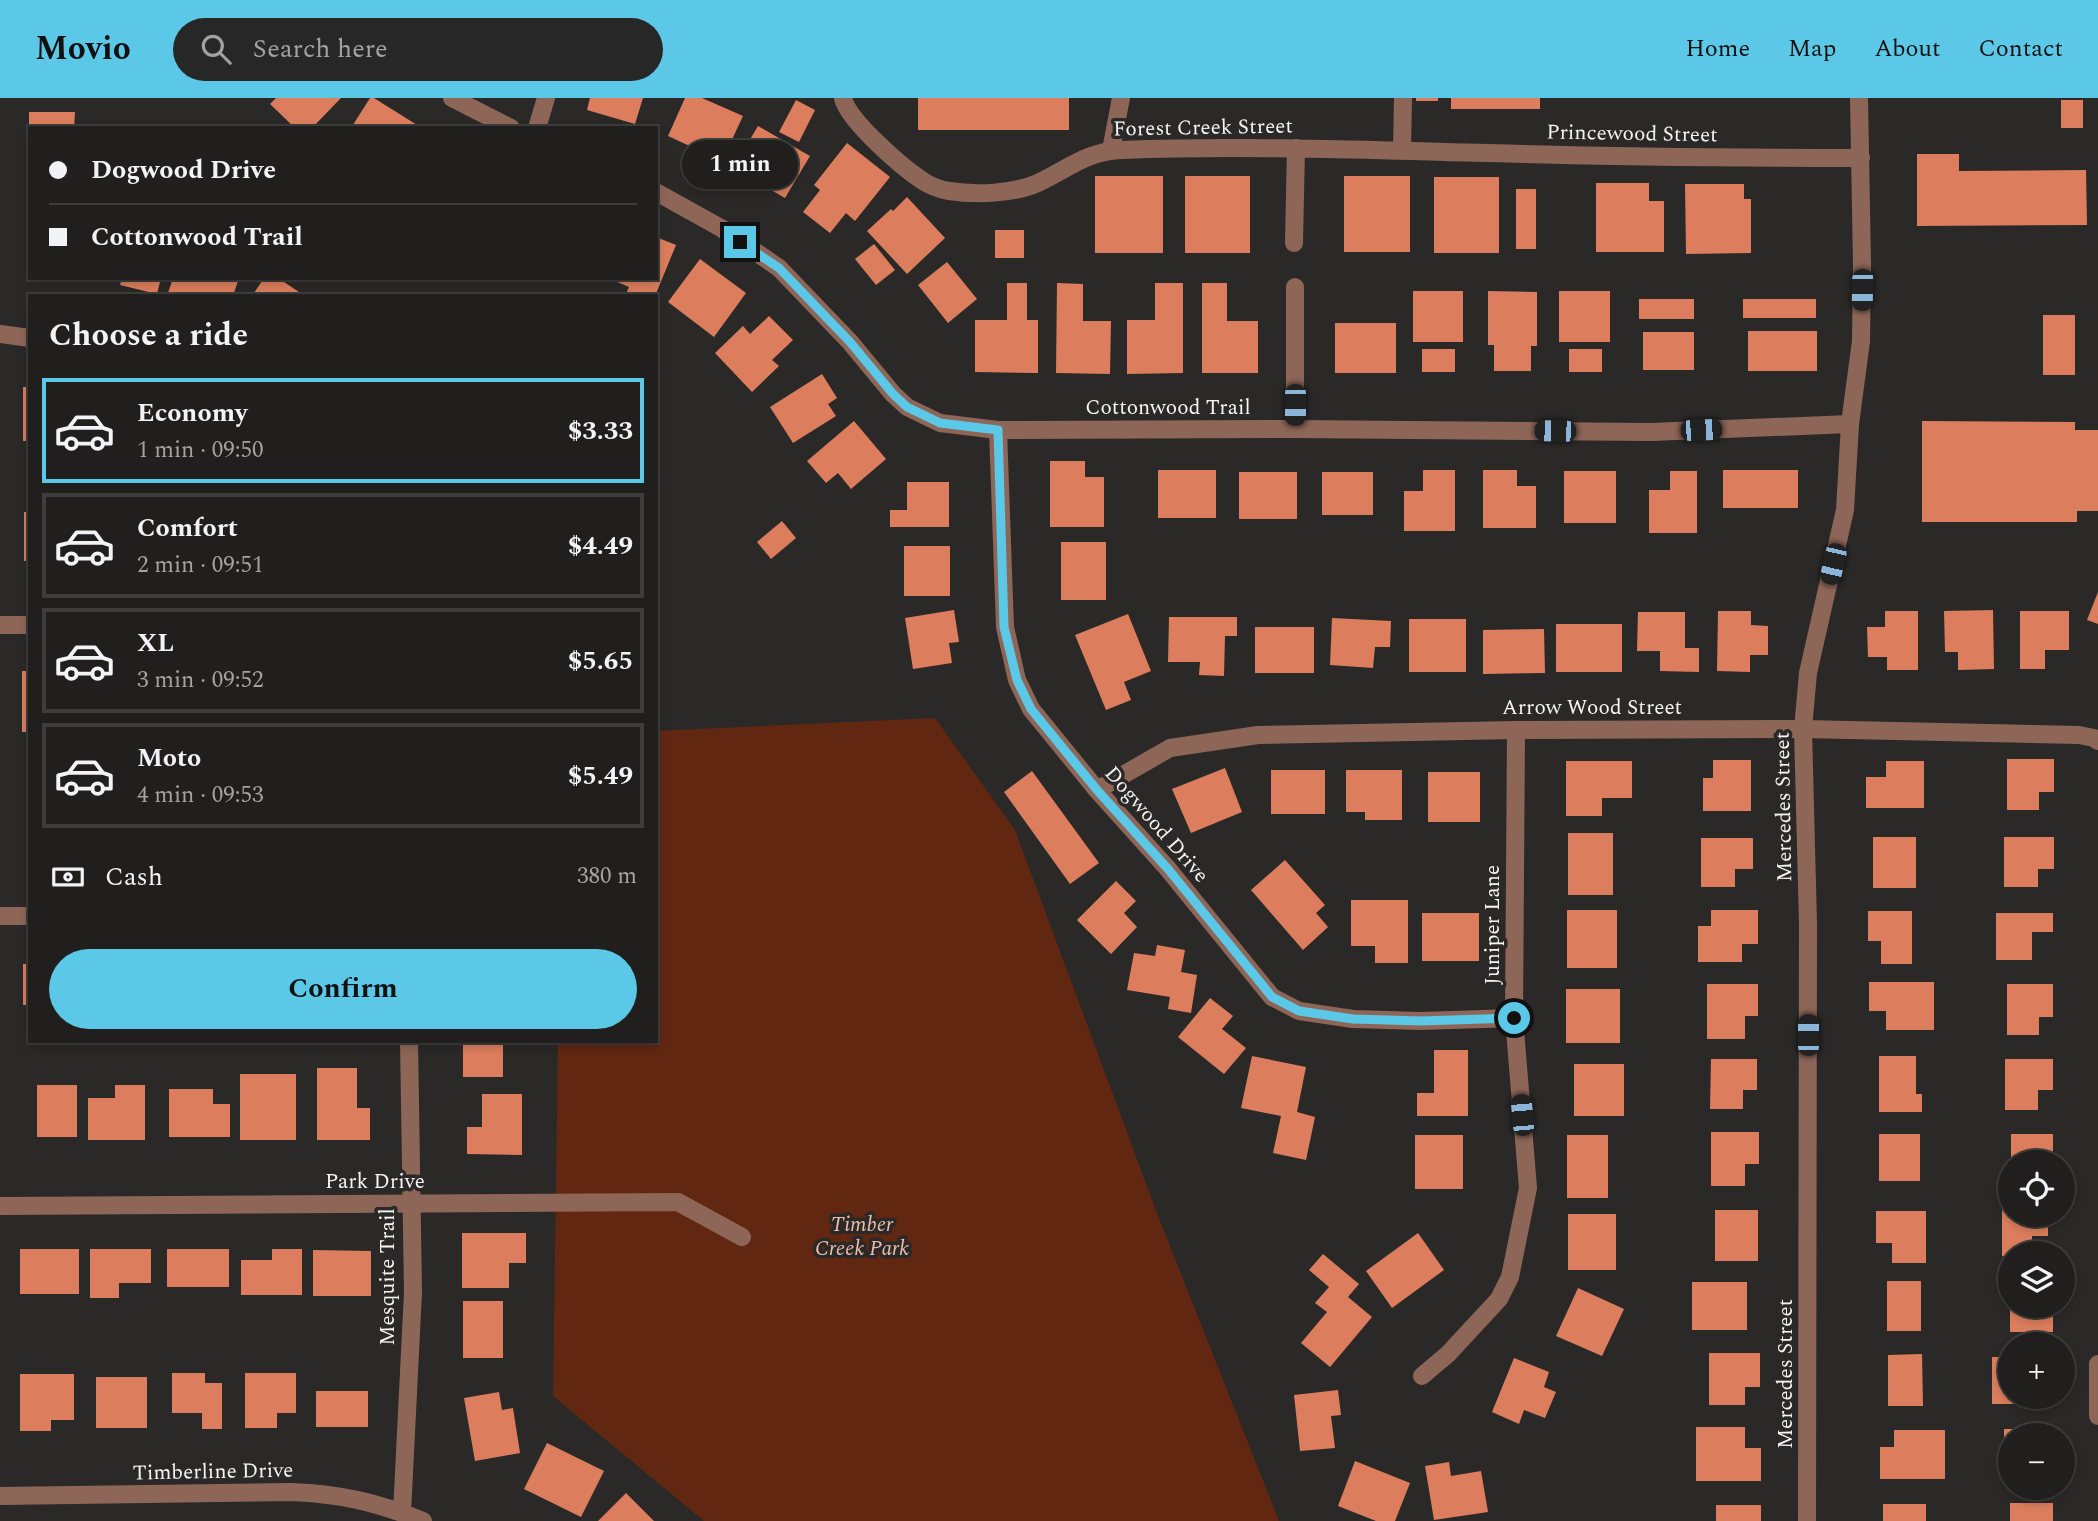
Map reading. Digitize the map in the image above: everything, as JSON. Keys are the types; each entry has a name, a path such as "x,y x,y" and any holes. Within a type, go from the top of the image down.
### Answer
{"street":[{"path":"452,98 507,126"},
{"path":"538,126 546,98"},
{"name":"Forest Creek Street","path":"843,98 844,104 857,121 897,161 930,186 950,191 1001,192 1037,184 1083,157 1111,150 1199,147 1402,150"},
{"path":"1111,150 1121,98"},
{"path":"1402,150 1403,98"},
{"name":"Mercedes Street","path":"1807,1521 1808,952 1803,729 1808,673 1845,510 1850,424 1861,341 1859,98"},
{"path":"1294,243 1296,148"},
{"name":"Princewood Street","path":"1402,150 1861,158"},
{"name":"Cottonwood Trail","path":"658,193 721,228 779,268 850,342 893,394 907,407 940,423 998,430 1651,432 1850,424"},
{"path":"1295,287 1295,429"},
{"path":"0,334 28,338"},
{"name":"Dogwood Drive","path":"998,430 1004,627 1017,680 1031,709 1097,790 1168,869 1272,997 1299,1011 1353,1019 1421,1021 1514,1018"},
{"path":"0,625 28,625"},
{"name":"Arrow Wood Street","path":"1097,790 1170,748 1258,735 1516,730 1803,729 2080,735 2098,741"},
{"name":"Juniper Lane","path":"1422,1377 1448,1354 1499,1299 1510,1277 1528,1188 1514,1018 1516,730"},
{"path":"0,916 28,916"},
{"name":"Mesquite Trail","path":"402,1513 413,1292 409,1043"},
{"name":"Park Drive","path":"0,1206 678,1202 742,1237"},
{"path":"2098,1364 2098,1416"},
{"name":"Timberline Drive","path":"0,1496 291,1492 328,1494 365,1500 423,1521"}],"green space":[{"name":"Timber Creek Park","path":"935,718 1015,830 1158,1216 1279,1521 704,1521 553,1396 558,1043 658,1043 658,731"}],"building":[{"path":"276,98 341,98 314,126 293,126 270,104"},
{"path":"370,98 417,125 417,126 352,126"},
{"path":"590,98 643,98 635,124 587,110"},
{"path":"685,98 702,98 743,116 722,161 668,136"},
{"path":"918,98 1069,98 1069,130 918,130"},
{"path":"1416,98 1438,98 1438,101 1416,101"},
{"path":"1451,98 1540,98 1540,109 1451,109"},
{"path":"796,100 815,110 799,142 779,132"},
{"path":"2061,100 2083,100 2083,128 2061,128"},
{"path":"29,112 75,112 74,126 29,126"},
{"path":"758,126 810,156 785,198 733,168"},
{"path":"847,143 890,177 855,221 846,213 830,233 803,212 820,190 814,185"},
{"path":"1917,154 1959,154 1959,171 2086,170 2087,225 1917,226"},
{"path":"1095,176 1163,176 1163,253 1095,253"},
{"path":"1185,176 1250,176 1250,253 1185,253"},
{"path":"1344,176 1410,176 1410,252 1344,252"},
{"path":"1434,177 1499,177 1499,253 1434,253"},
{"path":"1596,183 1649,183 1649,201 1664,201 1664,252 1596,252"},
{"path":"1685,184 1744,184 1744,199 1751,199 1751,253 1686,254"},
{"path":"1516,189 1536,189 1536,249 1516,249"},
{"path":"907,197 945,238 907,274 867,231"},
{"path":"995,230 1024,230 1024,258 995,258"},
{"path":"658,238 676,245 656,294 626,294 629,287 613,280 658,280"},
{"path":"874,244 895,270 876,285 855,259"},
{"path":"700,259 746,293 714,337 668,302"},
{"path":"947,262 977,299 948,323 918,285"},
{"path":"121,280 160,280 157,294 120,285"},
{"path":"172,280 238,280 234,294 168,294"},
{"path":"263,280 281,280 302,294 253,294"},
{"path":"1007,283 1027,283 1027,320 1038,320 1038,373 975,372 975,320 1007,320"},
{"path":"1057,283 1083,284 1083,321 1111,321 1110,374 1056,373"},
{"path":"1155,283 1183,283 1183,373 1127,374 1127,320 1155,320"},
{"path":"1202,283 1227,283 1227,321 1258,321 1258,373 1202,373"},
{"path":"1413,291 1463,291 1463,342 1413,342"},
{"path":"1488,291 1537,292 1537,346 1531,346 1531,371 1494,371 1494,345 1488,345"},
{"path":"1559,291 1610,291 1610,342 1559,342"},
{"path":"1639,299 1694,299 1694,319 1639,319"},
{"path":"1743,299 1816,299 1816,318 1743,318"},
{"path":"2043,315 2075,315 2075,375 2043,375"},
{"path":"769,316 793,340 772,360 779,366 752,392 715,353 743,326 750,334"},
{"path":"1335,323 1396,323 1396,373 1335,373"},
{"path":"1748,331 1817,331 1817,371 1748,371"},
{"path":"1643,332 1694,332 1694,370 1643,370"},
{"path":"1422,349 1455,349 1455,372 1422,372"},
{"path":"1569,349 1602,349 1602,372 1569,372"},
{"path":"822,374 837,398 828,404 836,416 793,443 770,407"},
{"path":"23,387 28,387 28,441 23,441"},
{"path":"854,421 886,459 851,489 838,473 826,483 807,461"},
{"path":"1922,421 2075,422 2075,430 2098,430 2098,511 2077,511 2077,522 1922,522"},
{"path":"1050,461 1085,461 1085,477 1104,477 1104,527 1050,527"},
{"path":"1158,470 1216,470 1216,518 1158,518"},
{"path":"1423,470 1455,470 1455,531 1404,531 1404,491 1423,491"},
{"path":"1483,470 1517,470 1517,486 1536,486 1536,528 1483,528"},
{"path":"1723,470 1798,470 1798,508 1723,508"},
{"path":"1564,471 1616,471 1616,523 1564,523"},
{"path":"1670,471 1697,471 1697,533 1649,533 1649,490 1670,490"},
{"path":"1239,472 1297,472 1297,519 1239,519"},
{"path":"1322,472 1373,472 1373,515 1322,515"},
{"path":"907,482 949,482 949,527 890,527 890,510 907,510"},
{"path":"24,512 28,512 28,561 24,561"},
{"path":"782,521 796,538 771,559 757,542"},
{"path":"1061,542 1106,542 1106,600 1061,600"},
{"path":"904,546 950,546 950,596 904,596"},
{"path":"2098,592 2098,624 2087,620"},
{"path":"954,610 959,642 949,643 952,663 913,669 905,618"},
{"path":"1993,610 1994,669 1958,670 1958,652 1945,652 1944,611"},
{"path":"1718,611 1751,611 1751,625 1768,626 1768,655 1750,655 1750,672 1717,671"},
{"path":"1885,611 1918,611 1918,670 1887,670 1887,657 1868,657 1867,627 1885,627"},
{"path":"2020,611 2069,611 2069,650 2045,650 2045,669 2020,669"},
{"path":"1638,612 1685,612 1685,648 1699,648 1699,672 1660,671 1660,651 1637,651"},
{"path":"1128,614 1151,671 1124,682 1131,700 1106,710 1075,635"},
{"path":"1169,617 1237,617 1237,636 1225,636 1224,676 1199,675 1200,662 1168,662"},
{"path":"1332,618 1391,621 1390,647 1375,647 1373,668 1330,665"},
{"path":"1409,619 1466,619 1466,672 1409,672"},
{"path":"1556,624 1622,624 1622,672 1556,672"},
{"path":"1255,627 1314,627 1314,673 1255,673"},
{"path":"1544,629 1545,673 1483,674 1483,630"},
{"path":"22,671 28,671 28,732 22,732"},
{"path":"2007,759 2054,759 2054,792 2039,792 2039,810 2007,810"},
{"path":"1713,760 1751,760 1751,811 1703,811 1703,778 1713,778"},
{"path":"1566,761 1632,761 1632,798 1602,798 1602,816 1566,816"},
{"path":"1886,761 1924,761 1924,808 1866,808 1866,777 1886,777"},
{"path":"1225,768 1242,812 1191,833 1172,789"},
{"path":"1271,770 1325,770 1325,814 1271,814"},
{"path":"1346,770 1402,770 1402,820 1365,820 1365,812 1346,812"},
{"path":"1032,771 1099,863 1070,884 1004,792"},
{"path":"1428,772 1480,772 1480,822 1428,822"},
{"path":"1568,833 1613,833 1613,895 1568,895"},
{"path":"1873,837 1916,837 1916,888 1873,888"},
{"path":"2004,837 2054,837 2054,869 2038,869 2038,887 2004,887"},
{"path":"1701,838 1753,838 1753,869 1735,869 1735,887 1701,887"},
{"path":"1285,860 1325,905 1316,913 1328,927 1303,950 1251,890"},
{"path":"1116,881 1136,901 1124,913 1137,927 1111,954 1077,920"},
{"path":"1351,900 1408,900 1408,963 1375,963 1375,946 1351,946"},
{"path":"1567,910 1617,910 1617,968 1567,968"},
{"path":"1711,910 1758,910 1758,944 1742,944 1742,962 1698,962 1698,926 1711,926"},
{"path":"1868,911 1912,911 1912,964 1881,964 1881,941 1868,941"},
{"path":"1422,913 1479,913 1479,961 1422,961"},
{"path":"1996,913 2053,913 2053,932 2032,932 2032,960 1996,960"},
{"path":"1157,945 1185,950 1181,972 1197,975 1191,1013 1168,1009 1170,997 1127,990 1134,953 1155,956"},
{"path":"23,964 28,964 28,1005 23,1005"},
{"path":"1869,982 1934,982 1934,1030 1886,1030 1886,1011 1869,1011"},
{"path":"1707,984 1758,984 1758,1016 1745,1016 1745,1039 1707,1039"},
{"path":"2007,984 2053,984 2053,1017 2039,1017 2039,1035 2007,1035"},
{"path":"1566,989 1620,989 1620,1043 1566,1043"},
{"path":"1210,998 1233,1016 1222,1029 1246,1048 1224,1074 1178,1037"},
{"path":"463,1043 503,1043 503,1077 463,1077"},
{"path":"1434,1050 1468,1050 1468,1116 1417,1116 1417,1093 1434,1093"},
{"path":"1252,1056 1306,1067 1297,1112 1315,1117 1306,1160 1273,1153 1281,1116 1241,1108"},
{"path":"1879,1056 1916,1056 1916,1094 1922,1094 1922,1112 1879,1112"},
{"path":"1711,1059 1757,1059 1757,1090 1743,1090 1743,1109 1710,1109"},
{"path":"2005,1059 2053,1059 2053,1090 2038,1090 2038,1110 2005,1110"},
{"path":"1574,1064 1624,1064 1624,1116 1574,1116"},
{"path":"317,1068 357,1068 357,1108 370,1108 370,1140 317,1140"},
{"path":"240,1074 296,1074 296,1140 240,1140"},
{"path":"37,1085 77,1085 77,1137 37,1137"},
{"path":"115,1085 145,1085 145,1140 88,1140 88,1098 115,1098"},
{"path":"169,1089 213,1089 213,1104 230,1104 230,1137 169,1137"},
{"path":"482,1094 522,1094 522,1155 467,1154 467,1127 482,1127"},
{"path":"1711,1132 1759,1132 1759,1164 1745,1164 1745,1186 1711,1186"},
{"path":"1879,1134 1920,1134 1920,1181 1879,1181"},
{"path":"2011,1134 2053,1134 2053,1150 2011,1150"},
{"path":"1415,1135 1463,1135 1463,1189 1415,1189"},
{"path":"1567,1135 1608,1135 1608,1198 1567,1198"},
{"path":"1715,1210 1758,1210 1758,1261 1715,1261"},
{"path":"1876,1211 1926,1211 1926,1263 1892,1263 1892,1243 1876,1243"},
{"path":"1568,1214 1616,1214 1616,1270 1568,1270"},
{"path":"2002,1227 2048,1227 2048,1236 2032,1236 2032,1241 2002,1241"},
{"path":"462,1233 526,1233 526,1263 509,1263 509,1288 462,1288"},
{"path":"1418,1233 1444,1270 1392,1308 1366,1271"},
{"path":"20,1249 79,1249 79,1294 20,1294"},
{"path":"90,1249 151,1249 151,1283 119,1283 119,1298 90,1298"},
{"path":"167,1249 229,1249 229,1287 167,1287"},
{"path":"272,1249 302,1249 302,1295 241,1295 241,1260 272,1260"},
{"path":"313,1250 371,1251 371,1296 313,1296"},
{"path":"1323,1254 1359,1284 1348,1297 1372,1317 1330,1367 1301,1343 1327,1312 1315,1303 1329,1287 1309,1270"},
{"path":"1887,1281 1921,1281 1921,1331 1887,1331"},
{"path":"1692,1282 1747,1282 1747,1330 1692,1330"},
{"path":"1578,1288 1624,1309 1602,1356 1556,1336"},
{"path":"463,1301 503,1301 503,1358 463,1358"},
{"path":"2010,1318 2053,1318 2053,1332 2010,1332"},
{"path":"1709,1353 1760,1353 1760,1387 1745,1387 1745,1405 1709,1405"},
{"path":"1922,1354 1923,1406 1888,1406 1888,1355"},
{"path":"1992,1357 1998,1357 1998,1404 1992,1404"},
{"path":"1514,1358 1549,1372 1544,1387 1556,1392 1545,1418 1524,1410 1519,1424 1492,1412"},
{"path":"172,1373 205,1373 205,1383 222,1383 222,1429 202,1429 202,1413 172,1413"},
{"path":"245,1373 296,1373 296,1413 277,1413 277,1428 245,1428"},
{"path":"20,1374 74,1374 74,1420 51,1420 51,1431 20,1431"},
{"path":"96,1377 147,1377 147,1428 96,1428"},
{"path":"1338,1390 1341,1415 1331,1416 1335,1448 1300,1451 1294,1395"},
{"path":"316,1391 368,1391 368,1427 316,1427"},
{"path":"499,1392 502,1410 513,1408 520,1453 475,1461 464,1398"},
{"path":"1696,1427 1745,1427 1745,1448 1761,1448 1761,1481 1696,1481"},
{"path":"1894,1430 1945,1430 1945,1479 1880,1479 1880,1447 1894,1447"},
{"path":"547,1443 604,1471 581,1517 524,1489"},
{"path":"1355,1461 1410,1483 1395,1521 1376,1521 1338,1506"},
{"path":"1449,1462 1451,1476 1481,1471 1488,1512 1434,1520 1425,1466"},
{"path":"626,1493 654,1521 598,1521"},
{"path":"2010,1503 2053,1503 2053,1521 2010,1521"},
{"path":"1883,1504 1926,1504 1926,1521 1883,1521"},
{"path":"1716,1505 1761,1505 1761,1521 1716,1521"}],"route":[{"path":"740,242 779,268 850,342 907,407 940,423 998,430 1004,627 1017,680 1031,709 1097,790 1168,869 1272,997 1299,1011 1353,1019 1421,1021 1514,1018"}]}
